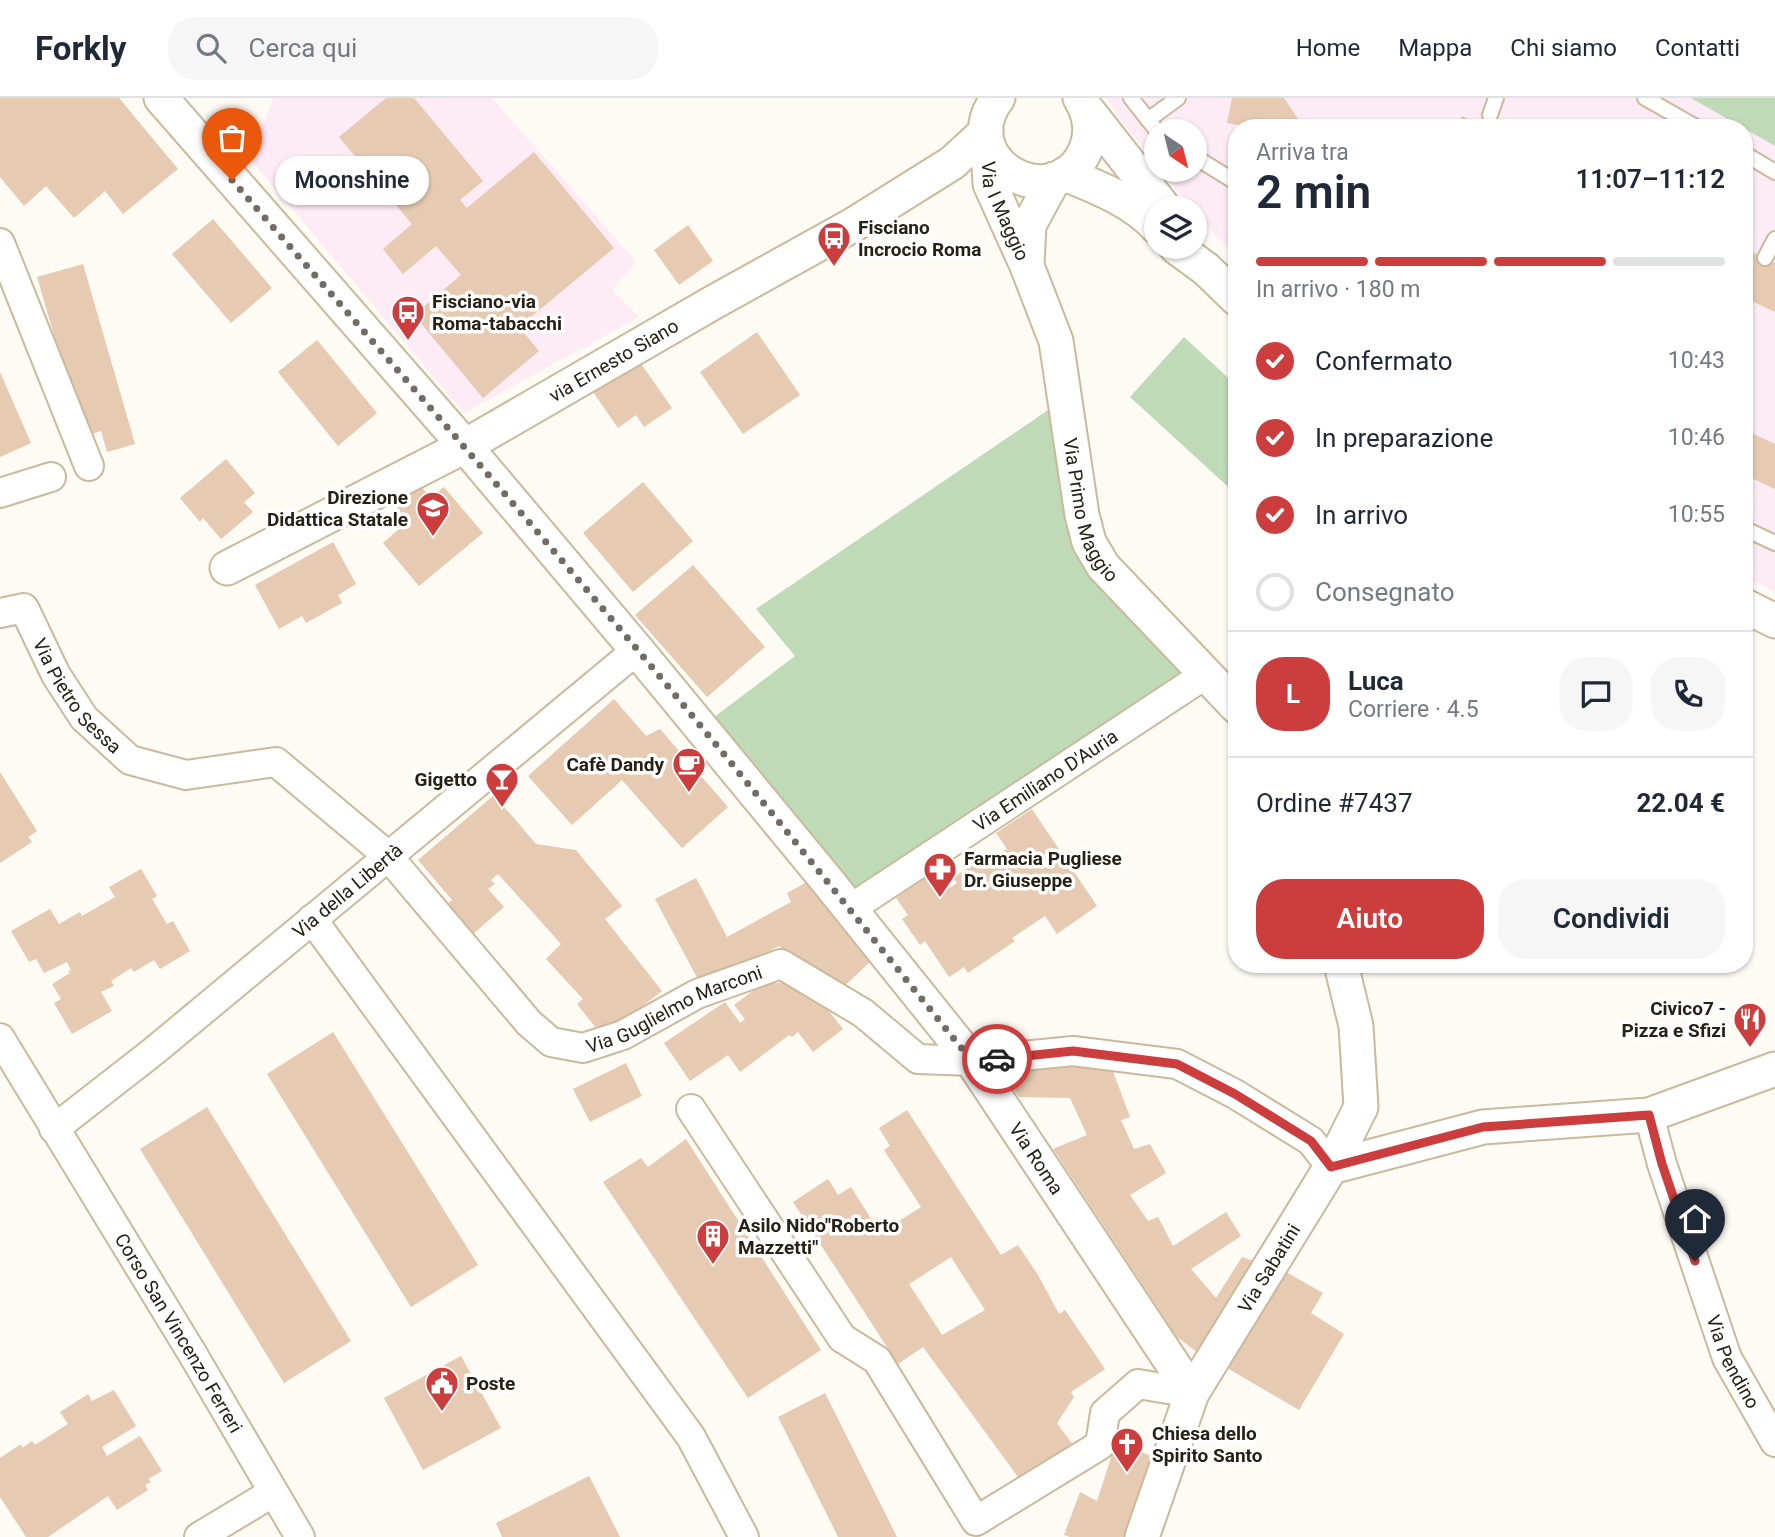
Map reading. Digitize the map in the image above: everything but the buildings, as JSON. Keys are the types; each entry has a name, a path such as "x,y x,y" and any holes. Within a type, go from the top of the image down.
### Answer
{"street":[{"name":"Via Roma","path":"161,98 465,446 850,909 972,1061 1199,1381"},
{"name":"Via I Maggio","path":"1027,266 1029,225 1060,177 1080,162 1091,137 1084,104"},
{"path":"1084,104 1155,196"},
{"name":"via Ernesto Siano","path":"228,568 465,446 853,225 952,163 991,116"},
{"name":"Via I Maggio","path":"991,116 990,184 1027,266"},
{"path":"991,116 994,158 1006,172 1017,178 1043,182 1060,177 1103,189 1144,216"},
{"path":"0,243 89,466"},
{"path":"1201,259 1228,289"},
{"name":"Via Primo Maggio","path":"1027,266 1056,341 1082,515 1089,542 1103,566 1228,697"},
{"path":"0,493 51,477"},
{"name":"Via Pietro Sessa","path":"0,613 24,608 56,675 84,718 130,760 186,775 276,762 387,855"},
{"path":"1753,610 1775,621"},
{"name":"Via della Libertà","path":"54,1129 106,1090 637,650"},
{"name":"Via Emiliano D'Auria","path":"850,909 1206,674"},
{"name":"Via Guglielmo Marconi","path":"387,855 529,1023 551,1042 583,1048 622,1035 697,994 781,964 863,1013 918,1059 972,1061"},
{"path":"312,919 691,1437 744,1537"},
{"path":"1331,1167 1361,1107 1356,1026 1342,973"},
{"name":"Corso San Vincenzo Ferreri","path":"0,1038 192,1353 300,1537"},
{"path":"972,1061 1073,1051 1177,1064 1235,1094 1311,1141 1331,1167"},
{"path":"1331,1167 1483,1127 1649,1115 1775,1069"},
{"path":"691,1109 842,1338 877,1360 976,1521 1100,1445 1105,1413 1138,1384 1199,1381"},
{"name":"Via Pendino","path":"1649,1115 1662,1164 1727,1358 1775,1443"},
{"name":"Via Sabatini","path":"1142,1537 1199,1381 1331,1167"},
{"path":"199,1537 272,1493"}],"lane":[{"path":"1132,98 1147,119"},
{"path":"1158,119 1178,98"},
{"path":"1490,115 1496,98"},
{"path":"1645,98 1682,119"},
{"path":"1753,160 1775,172"},
{"path":"1208,165 1228,177"},
{"path":"1765,258 1775,239"},
{"path":"1753,533 1775,543"}],"shaded area":[{"path":"273,98 492,98 636,262 612,290 639,317 464,413 240,147 266,120"},
{"path":"1107,98 1775,98 1775,592 1753,581 1753,119 1228,119 1228,248 1207,226 1207,196 1181,196 1170,182 1208,182 1208,119 1144,119 1144,150"}],"green space":[{"path":"1691,98 1775,98 1775,146 1753,133 1753,119 1728,119"},
{"path":"1184,337 1228,378 1228,487 1130,397"},
{"path":"1057,404 1075,532 1208,681 866,911 709,721 795,656 756,609"}],"way so far":[{"path":"232,180 449,428 637,650 972,1061 997,1059"}],"place":[{"name":"Moonshine","path":"232,180"},
{"name":"Fisciano Incrocio Roma","path":"834,268"},
{"name":"Fisciano-via Roma-tabacchi","path":"408,342"},
{"name":"Direzione Didattica Statale","path":"433,538"},
{"name":"Cafè Dandy","path":"689,794"},
{"name":"Gigetto","path":"502,809"},
{"name":"Farmacia Pugliese Dr. Giuseppe","path":"940,899"},
{"name":"Civico7 - Pizza e Sfizi","path":"1750,1049"},
{"name":"Asilo Nido\"Roberto Mazzetti\"","path":"713,1266"},
{"name":"Poste","path":"442,1413"},
{"name":"Chiesa dello Spirito Santo","path":"1127,1474"}],"route":[{"path":"997,1059 1073,1051 1177,1064 1235,1094 1311,1141 1331,1167 1483,1127 1649,1115 1662,1164 1695,1261"}]}
